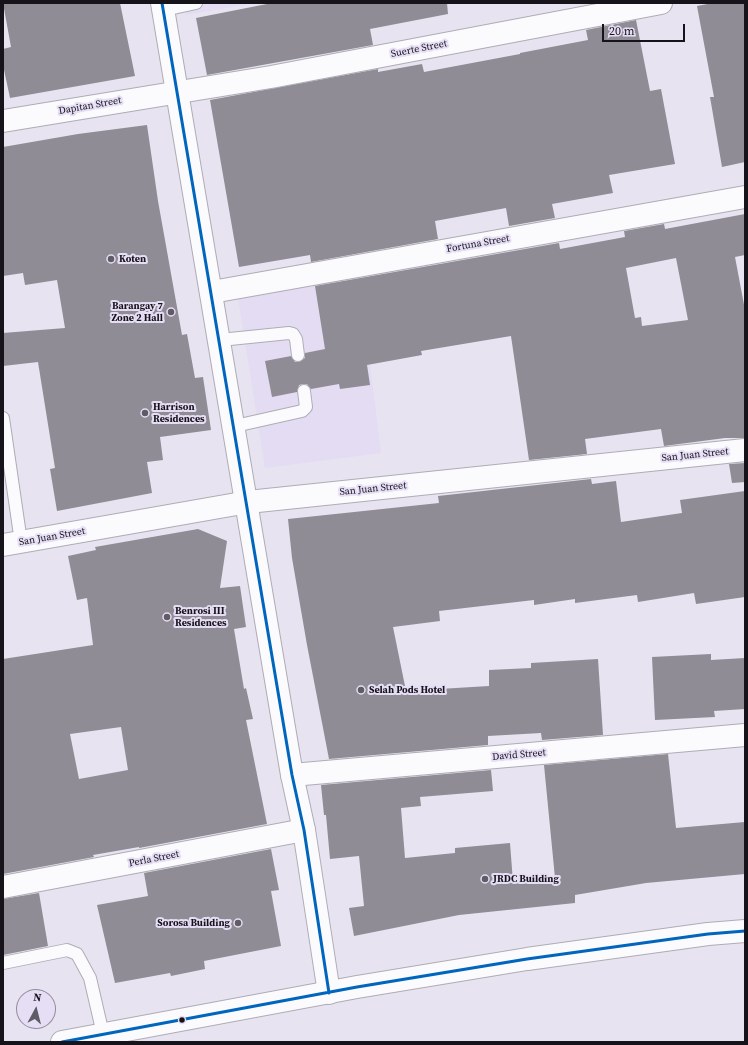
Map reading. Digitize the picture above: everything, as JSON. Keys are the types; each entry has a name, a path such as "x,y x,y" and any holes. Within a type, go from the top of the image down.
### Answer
{"street":[{"name":"Suerte Street","path":"177,91 271,77 661,3"},
{"path":"163,7 248,502 292,775 304,830 329,993"},
{"name":"Dapitan Street","path":"3,121 177,91"},
{"name":"Fortuna Street","path":"212,292 745,197"},
{"name":"San Juan Street","path":"12,544 248,502 745,450"},
{"name":"David Street","path":"292,775 745,735"},
{"name":"Perla Street","path":"3,887 304,830"},
{"path":"62,1042 329,993 527,959 708,934 745,931"}],"lane":[{"path":"163,7 196,3"},
{"path":"220,340 288,332 293,334 296,339 298,354"},
{"path":"235,426 302,411 306,407 304,390"},
{"path":"3,418 12,544"},
{"path":"3,963 67,950 77,954 90,978 103,1034"}],"shaded area":[{"path":"184,3 255,3 186,15"},
{"path":"359,277 381,453 265,468 238,298"}],"building":[{"path":"3,3 120,3 135,76 10,98 3,65 3,49 11,47"},
{"path":"272,3 447,3 448,14 370,29 373,45 207,75 196,18"},
{"path":"713,3 745,3 745,162 722,167 710,97 714,97 697,6"},
{"path":"636,20 650,91 661,89 675,164 609,175 613,193 552,204 555,218 509,226 506,208 435,221 438,239 311,262 310,255 239,267 210,100 378,69 378,72 422,64 424,72 520,54 588,40 586,30"},
{"path":"147,125 158,201 182,335 187,334 195,378 203,377 211,430 160,437 163,460 147,462 152,493 57,511 50,469 55,468 38,362 3,366 3,333 65,328 57,280 25,285 23,273 3,276 3,147 78,134"},
{"path":"745,214 745,255 735,257 745,310 745,438 725,438 664,446 661,429 585,439 587,454 529,460 511,336 421,351 422,355 367,365 370,385 340,389 339,384 311,389 307,384 303,384 299,385 297,392 272,397 265,361 291,356 295,362 299,362 305,358 305,353 325,349 315,286 559,243 560,249 625,237 624,231 664,224 665,229","holes":["676,258 688,320 642,326 641,317 635,318 626,268"]},
{"path":"745,463 745,482 732,483 729,464"},
{"path":"591,479 592,484 616,481 621,522 682,513 680,500 745,491 745,597 696,604 694,593 638,602 637,595 575,603 575,599 534,605 534,600 439,611 440,621 393,627 406,691 489,686 489,670 531,668 531,663 598,659 603,735 542,740 541,733 488,736 488,745 329,759 292,558 288,519 439,503 438,496"},
{"path":"198,529 227,541 220,588 240,586 246,627 234,629 244,689 246,688 253,719 246,720 267,824 93,855 94,857 3,874 3,659 93,645 87,598 77,600 68,556 96,550 95,547","holes":["121,727 128,770 79,779 70,734"]},
{"path":"711,654 711,660 745,658 745,709 714,711 715,717 655,720 652,657"},
{"path":"668,754 676,828 745,822 745,874 646,883 575,895 575,903 459,915 354,936 349,908 364,906 359,856 330,859 326,815 324,815 321,785 491,770 493,791 420,797 421,806 401,808 405,858 455,853 455,848 510,843 513,882 555,878 544,765"},
{"path":"271,849 279,890 271,891 281,946 204,961 205,969 171,976 170,973 115,983 97,905 148,896 144,873"},
{"path":"39,893 48,946 3,955 3,899"}],"transit line":[{"path":"162,3 292,775 304,830 329,993"},
{"path":"62,1042 357,987 527,959 708,934 745,931"}],"place":[{"name":"Koten","path":"111,259"},
{"name":"Barangay 7 Zone 2 Hall","path":"171,312"},
{"name":"Harrison Residences","path":"145,413"},
{"name":"Benrosi III Residences","path":"167,617"},
{"name":"Selah Pods Hotel","path":"361,690"},
{"name":"JRDC Building","path":"485,879"},
{"name":"Sorosa Building","path":"238,923"}]}
